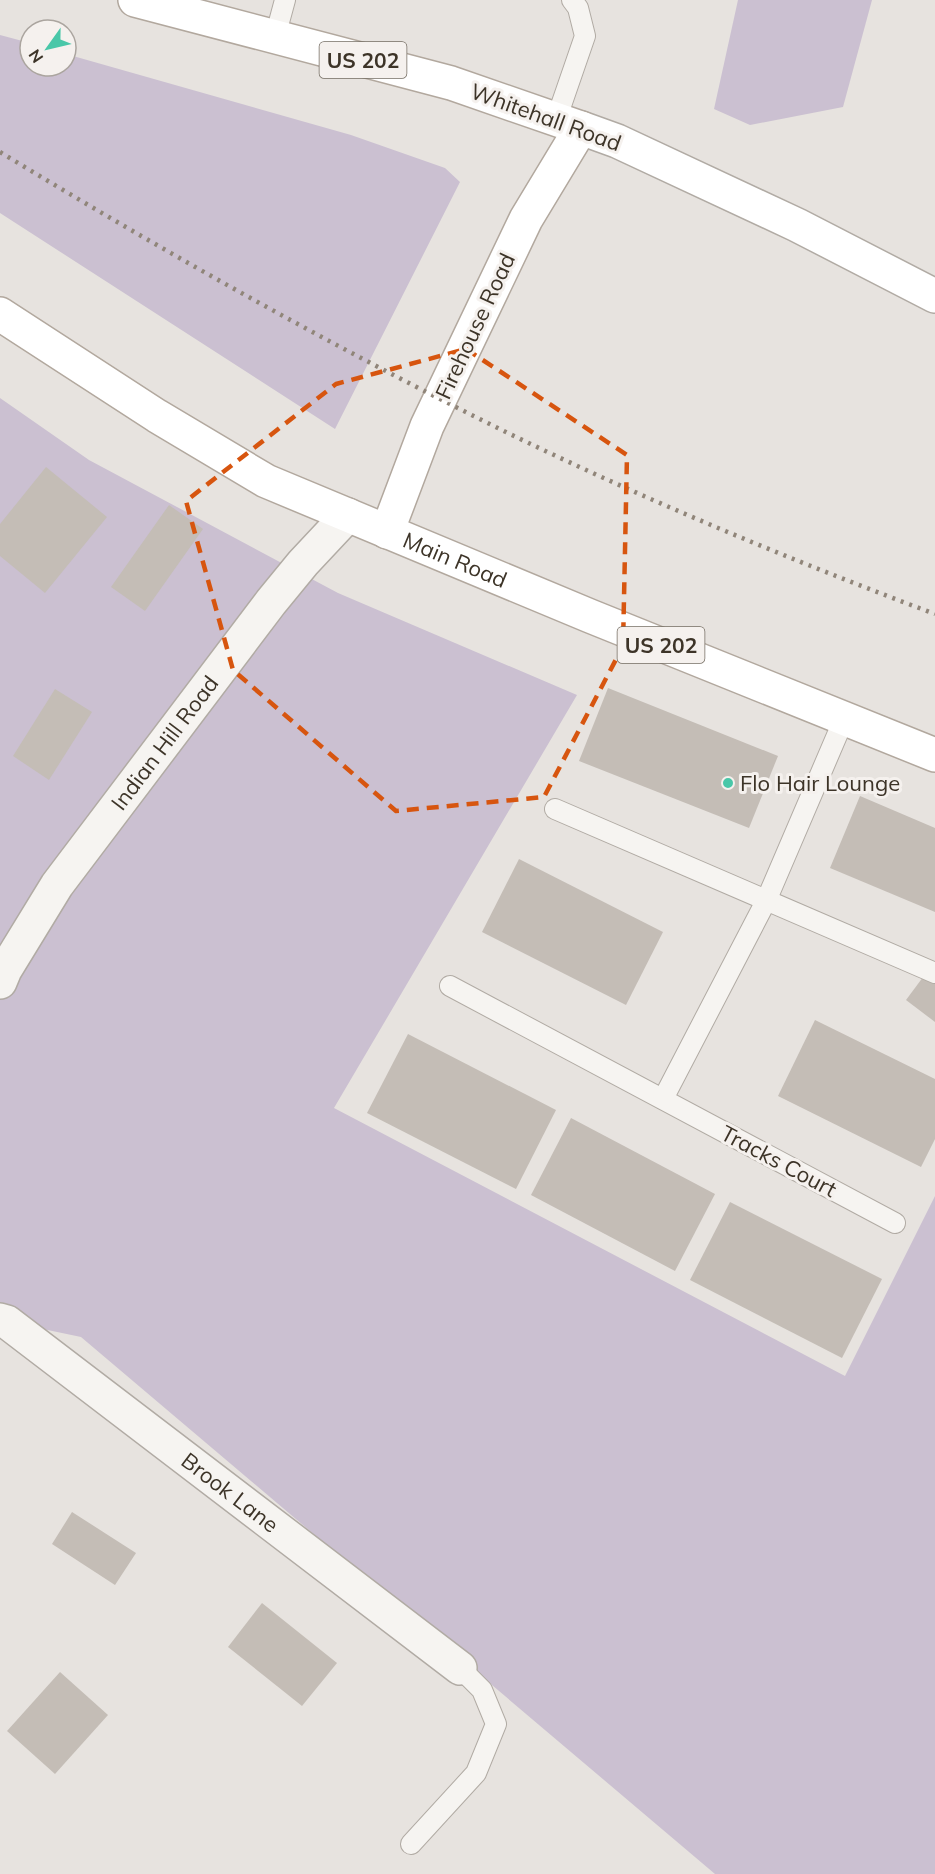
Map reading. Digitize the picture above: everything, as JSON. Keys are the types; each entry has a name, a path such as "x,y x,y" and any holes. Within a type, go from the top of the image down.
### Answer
{"main road":[{"name":"Whitehall Road","path":"135,0 451,83 617,141 787,220 935,296"},
{"name":"Firehouse Road","path":"387,532 427,426 526,219 568,124"},
{"name":"Main Road","path":"0,314 157,416 266,481 935,755"}],"street":[{"name":"Indian Hill Road","path":"0,982 57,885 271,602 303,563 348,516"},
{"name":"Brook Lane","path":"0,1320 7,1322 460,1668"}],"lane":[{"path":"275,37 285,0"},
{"path":"568,124 585,36 578,8 572,0"},
{"path":"663,1099 766,901 844,719"},
{"path":"555,809 935,973"},
{"name":"Tracks Court","path":"450,986 895,1223"},
{"path":"411,1844 476,1773 496,1724 482,1690 460,1668"}],"highlighted area":[{"path":"466,349 627,455 623,646 544,797 396,811 233,670 186,501 336,384"}],"shaded area":[{"path":"738,0 872,0 843,107 750,125 714,109"},
{"path":"0,35 18,40 18,78 78,78 78,57 351,135 445,168 460,182 335,429 0,213"},
{"path":"0,398 89,460 338,593 577,695 334,1108 845,1376 935,1196 935,1874 715,1874 81,1337 0,1320"}],"building":[{"path":"46,467 107,517 45,593 0,556 0,524"},
{"path":"169,505 203,529 145,611 111,587"},
{"path":"608,688 778,756 749,828 579,761"},
{"path":"55,689 92,712 49,780 13,756"},
{"path":"860,796 935,828 935,912 830,868"},
{"path":"519,859 663,932 626,1005 482,932"},
{"path":"935,961 935,1022 906,1000"},
{"path":"815,1020 935,1079 935,1139 921,1167 778,1096"},
{"path":"408,1034 556,1110 516,1189 367,1113"},
{"path":"571,1118 715,1194 675,1271 531,1195"},
{"path":"730,1202 882,1279 842,1358 690,1280"},
{"path":"72,1512 136,1553 115,1585 52,1544"},
{"path":"262,1603 337,1663 302,1706 228,1647"},
{"path":"60,1672 108,1715 55,1774 7,1731"}],"railway":[{"path":"0,152 252,299 510,434 720,529 935,614"}],"place":[{"name":"Flo Hair Lounge","path":"728,783"}]}
